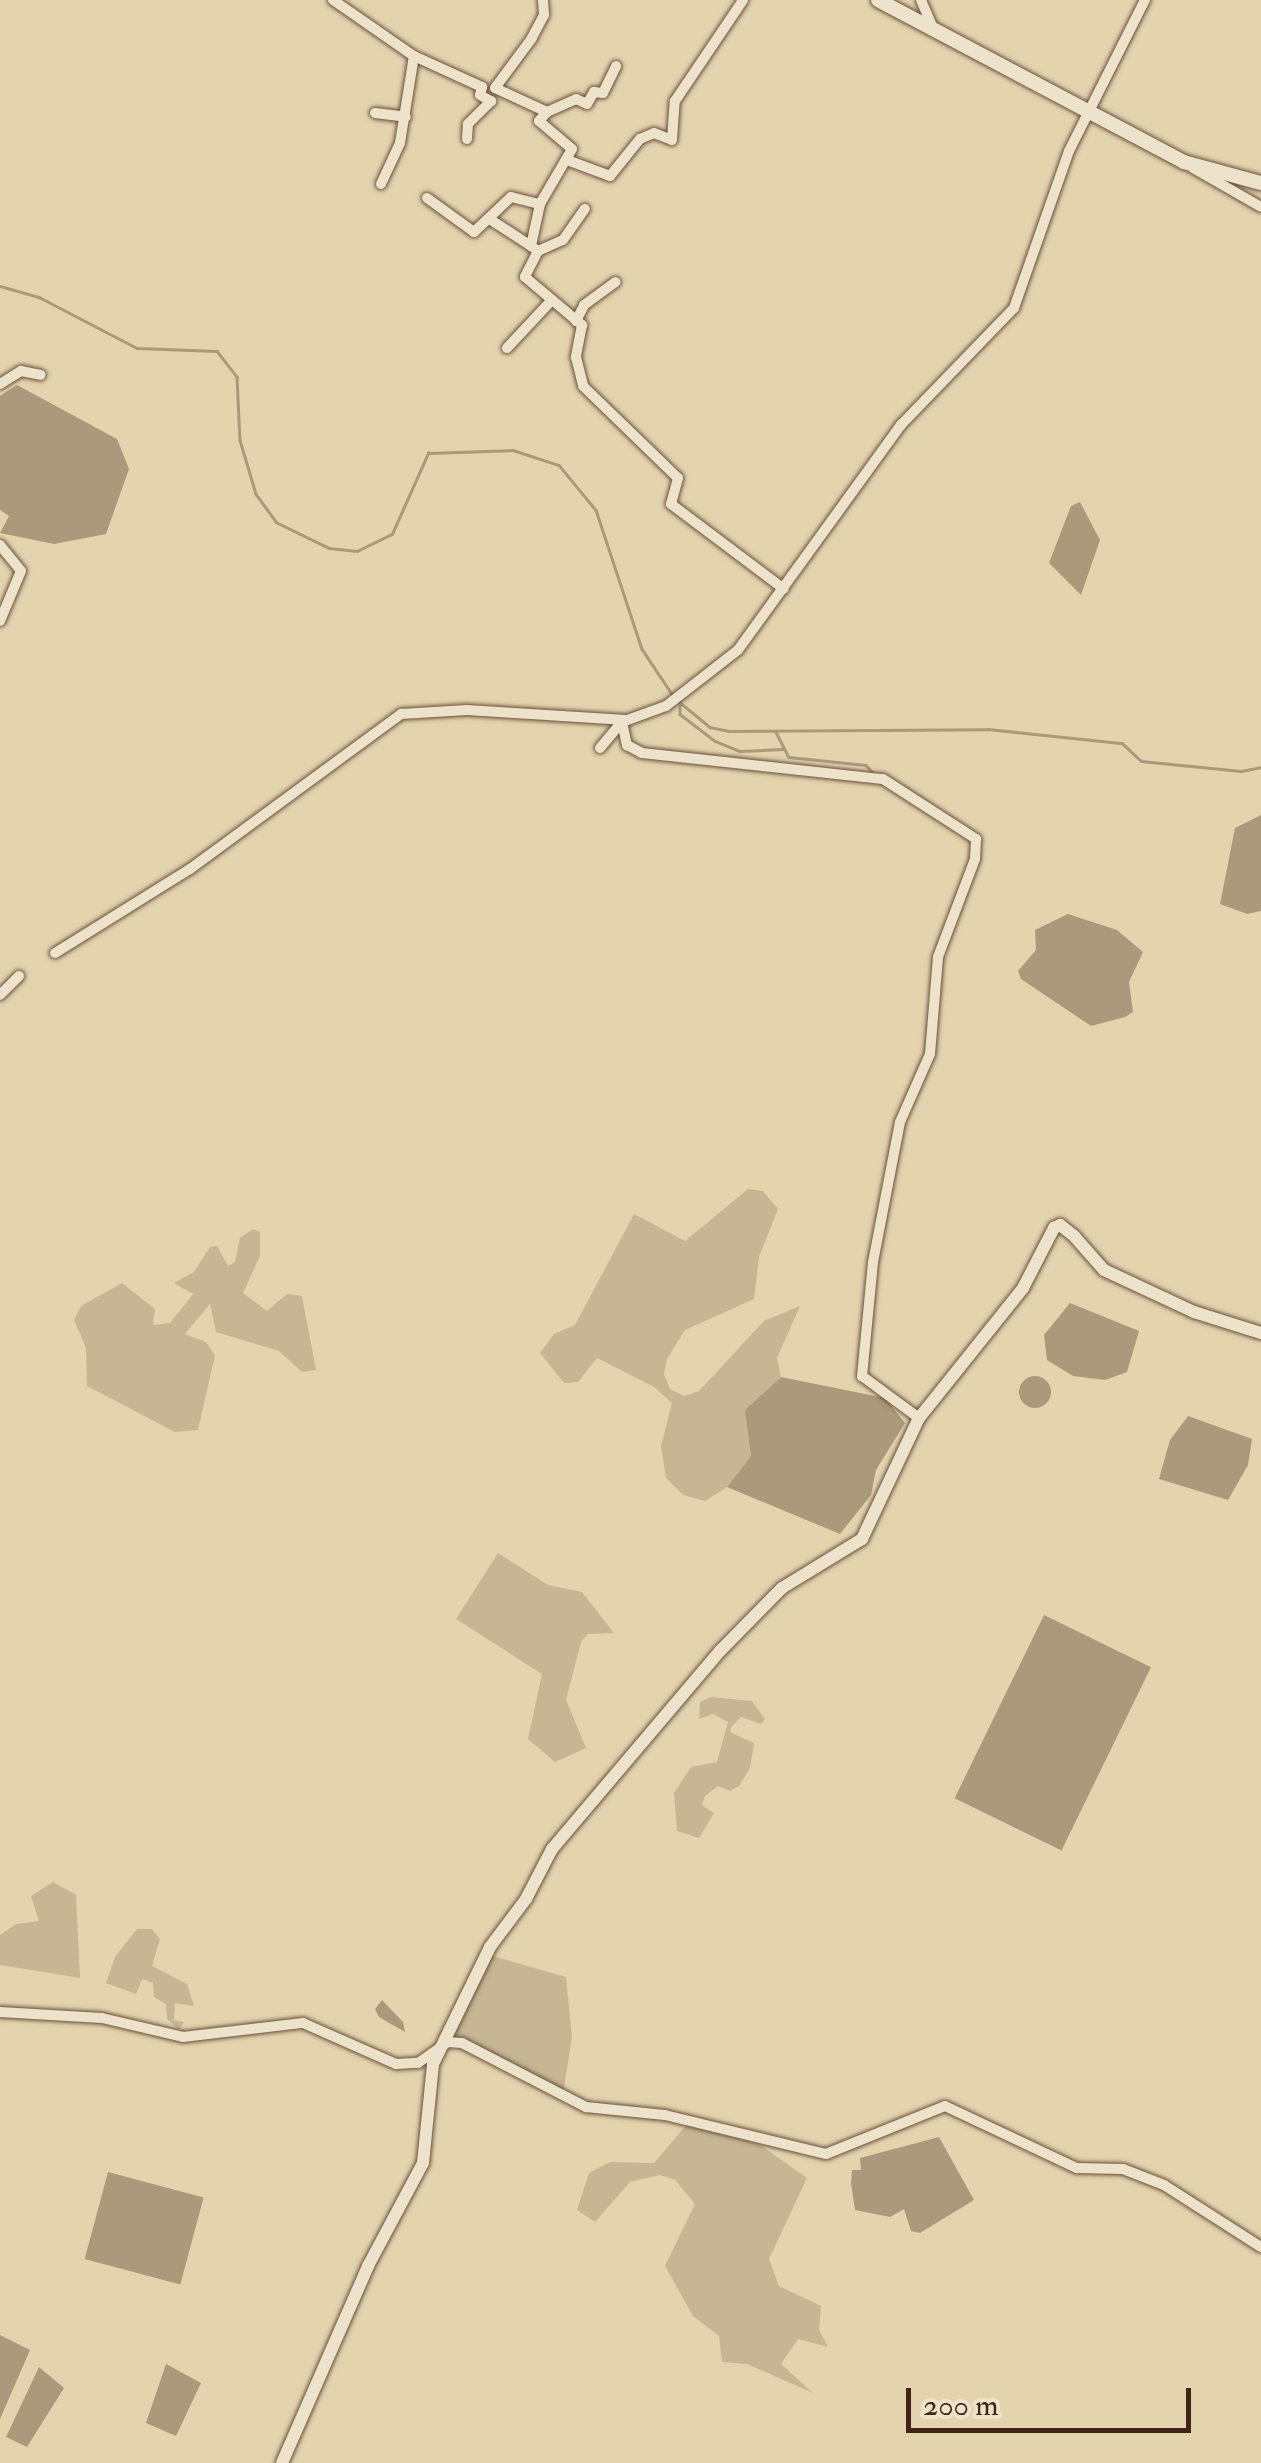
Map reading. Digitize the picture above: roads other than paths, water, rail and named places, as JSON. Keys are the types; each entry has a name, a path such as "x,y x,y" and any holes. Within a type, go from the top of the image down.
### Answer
{"main road":[{"path":"878,0 931,24 1088,116 1184,162 1261,182"}],"street":[{"path":"333,0 414,56 546,112"},
{"path":"494,88 532,38 544,14 543,0"},
{"path":"567,160 610,176 640,139 654,133 672,140 675,101 743,0"},
{"path":"921,0 931,24"},
{"path":"55,953 190,869 400,714 467,710 625,721 666,706 738,650 901,425 1014,308 1059,176 1145,0"},
{"path":"381,184 406,117 406,78 414,56"},
{"path":"616,66 602,93 594,92 587,104 576,99 546,112 540,121 572,149 540,204 534,249 525,277 576,320 584,336 576,357 583,386 678,478 671,504 784,589"},
{"path":"467,139 468,124 491,101 480,95 482,87"},
{"path":"375,114 406,117"},
{"path":"1184,162 1261,207"},
{"path":"427,198 474,232 510,196 540,204"},
{"path":"534,249 563,240 585,209"},
{"path":"490,220 534,249"},
{"path":"576,320 584,305 616,282"},
{"path":"507,348 552,301"},
{"path":"0,384 21,371 40,374"},
{"path":"0,545 21,571 0,621"},
{"path":"600,748 625,721"},
{"path":"625,721 628,745 642,753 883,779 976,839 938,957 930,1054 900,1122 874,1262 862,1376 919,1418"},
{"path":"0,995 19,976"},
{"path":"282,2463 368,2266 424,2163 430,2075 468,1982 552,1850 749,1620 796,1578 862,1538 919,1418 1014,1302 1060,1224 1104,1270 1194,1312 1261,1333"},
{"path":"0,2012 102,2018 182,2037 302,2023 396,2064 418,2063 454,2042 477,2048 586,2107 665,2115 826,2154 843,2152 933,2108 952,2108 1077,2168 1123,2169 1164,2185 1261,2248"}],"waterway":[{"path":"0,286 39,297 137,348 217,351 237,377 240,440 256,494 276,522 329,548 357,551 392,534 428,453 513,450 559,465 596,510 642,649 672,694"},
{"path":"677,700 710,727 729,731 988,729 1122,743 1141,761 1241,771 1261,767"},
{"path":"680,706 680,714 715,741 740,751 783,749"},
{"path":"776,732 789,757 866,765 873,773"}]}
